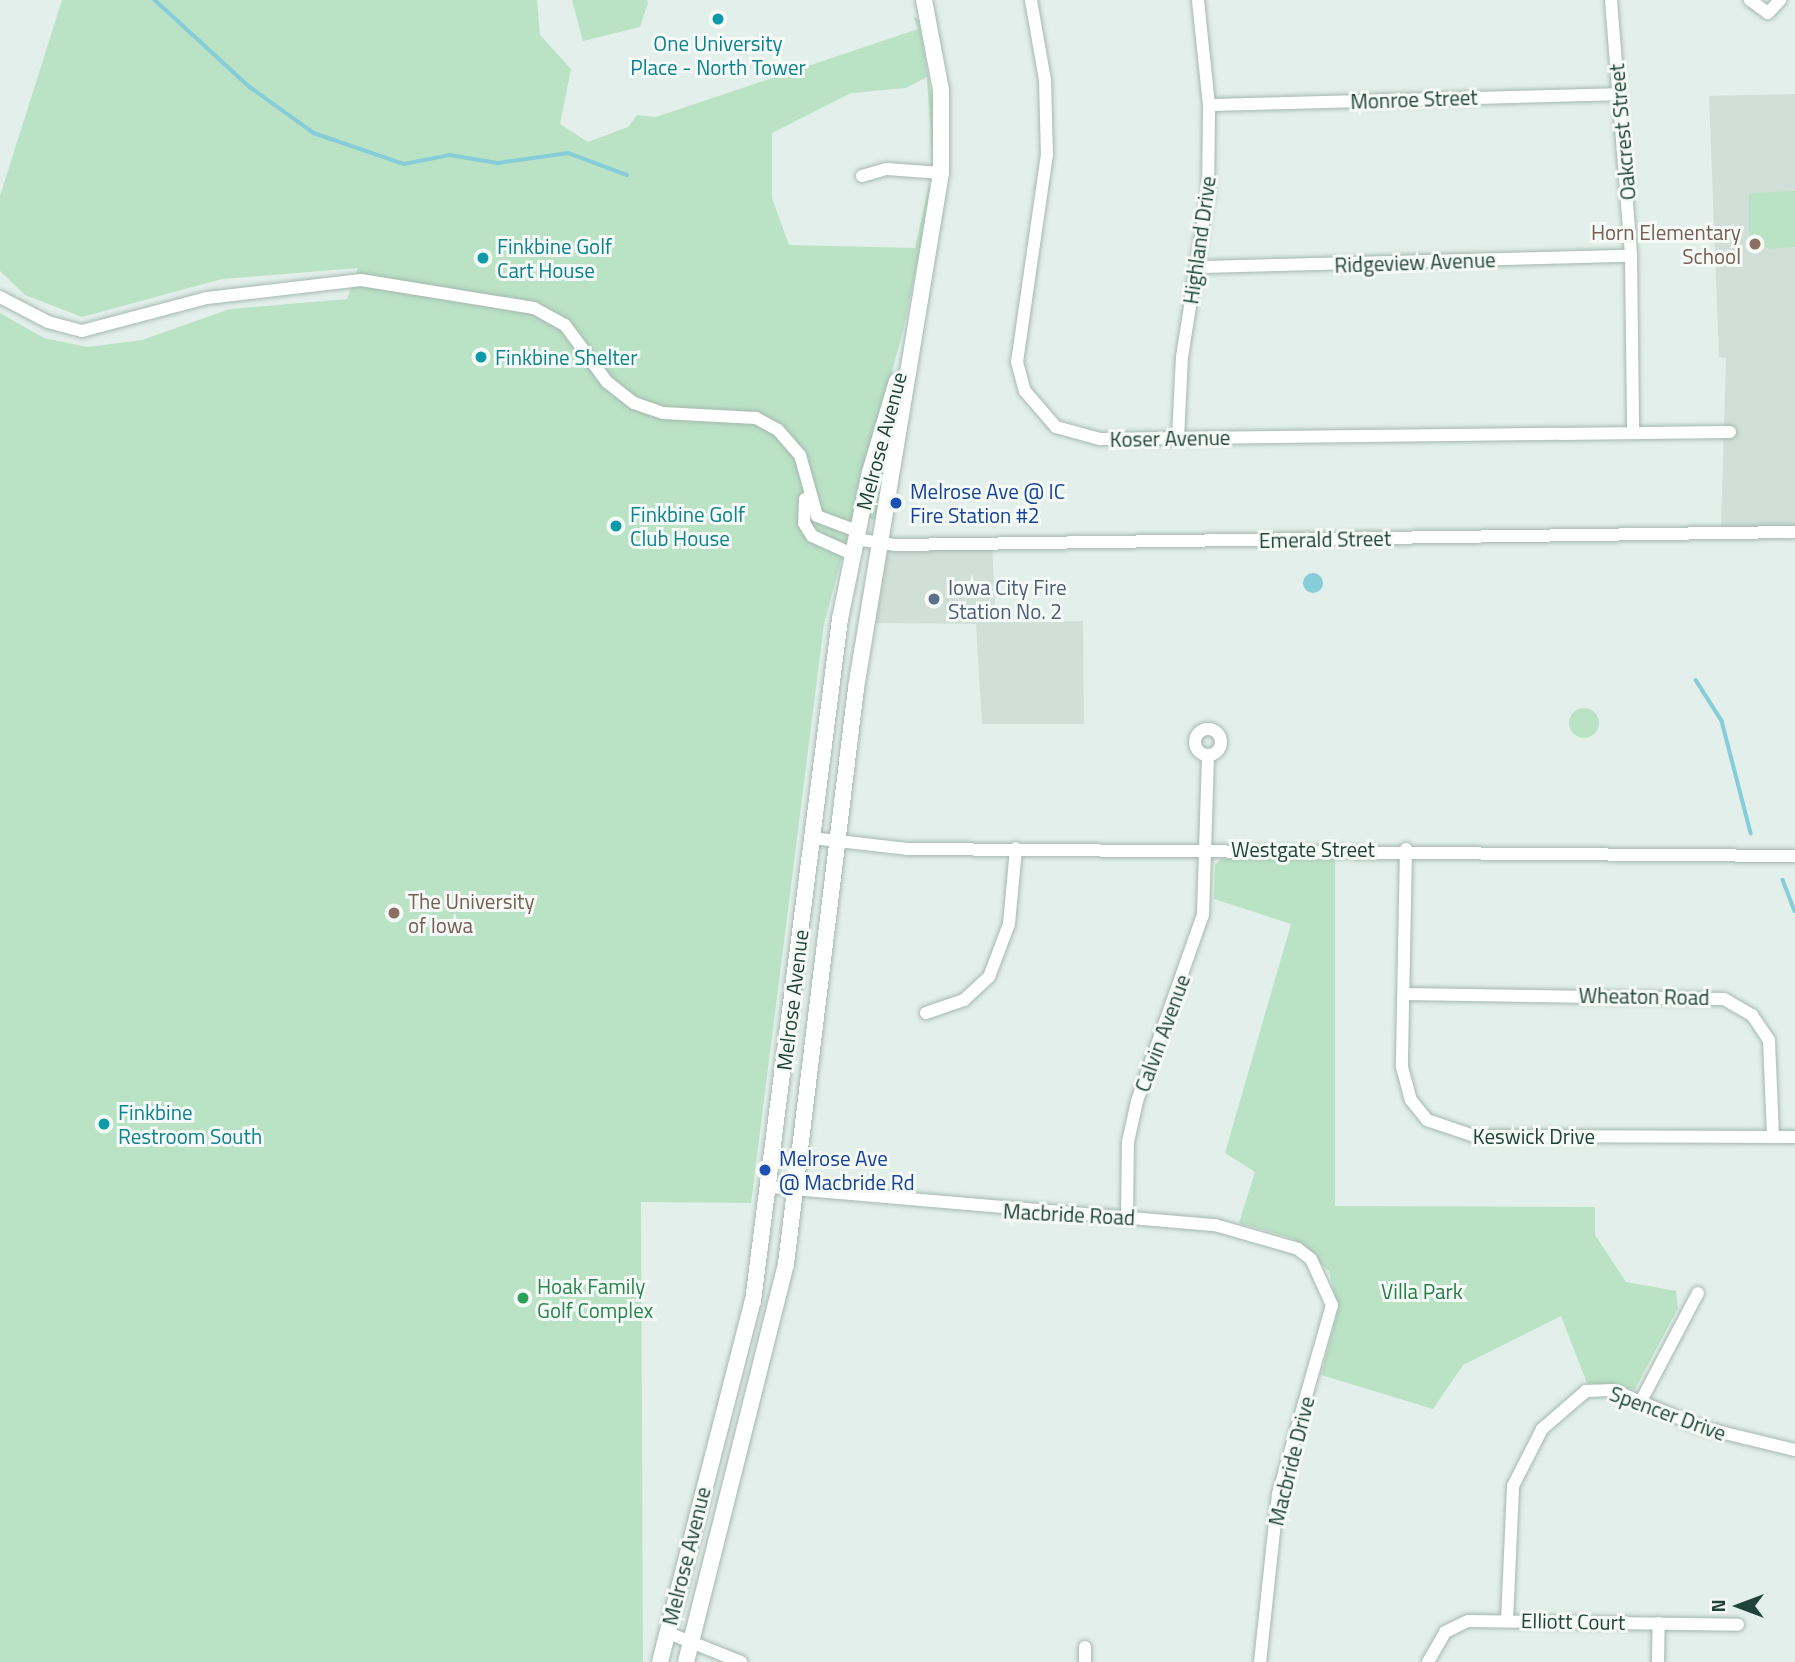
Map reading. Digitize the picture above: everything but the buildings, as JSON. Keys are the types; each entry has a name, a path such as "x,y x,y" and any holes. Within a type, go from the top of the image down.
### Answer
{"main road":[{"name":"Melrose Avenue","path":"686,1662 773,1331 796,1190 837,841 910,335 941,173 941,90 924,0"},
{"name":"Melrose Avenue","path":"660,1662 753,1301 770,1187 811,838 855,541 910,335"}],"street":[{"name":"Koser Avenue","path":"1031,0 1045,80 1047,154 1017,346 1019,376 1034,407 1071,433 1178,438 1730,432"},
{"name":"Highland Drive","path":"1178,438 1182,357 1199,267 1209,105 1198,0"},
{"name":"Oakcrest Street","path":"1611,0 1631,256 1633,432"},
{"path":"1750,0 1768,13 1780,0"},
{"name":"Monroe Street","path":"1209,105 1619,94"},
{"path":"862,176 877,169 941,173"},
{"name":"Ridgeview Avenue","path":"1199,267 1631,256"},
{"path":"0,296 48,322 82,331 207,298 361,280 534,308 565,325 607,382 634,402 663,413 756,418 778,430 800,455 806,495 804,523 812,536 855,541"},
{"path":"806,495 823,522 855,541"},
{"name":"Emerald Street","path":"855,541 881,543 1795,531"},
{"name":"Calvin Avenue","path":"1127,1219 1128,1142 1199,934 1207,849 1208,755"},
{"name":"Westgate Street","path":"811,838 1016,848 1406,849 1795,856"},
{"path":"926,1013 964,1000 989,977 1009,924 1016,848"},
{"name":"Keswick Drive","path":"1406,849 1406,1085 1419,1111 1447,1132 1795,1137"},
{"name":"Wheaton Road","path":"1404,994 1724,999 1752,1015 1769,1040 1773,1137"},
{"name":"Macbride Road","path":"770,1187 1215,1225 1298,1249 1319,1269 1332,1305"},
{"path":"1641,1401 1698,1293"},
{"name":"Macbride Drive","path":"1261,1662 1279,1494 1332,1305"},
{"name":"Spencer Drive","path":"1507,1619 1509,1506 1529,1448 1555,1415 1586,1391 1614,1390 1700,1427 1795,1450"},
{"name":"Elliott Court","path":"1429,1662 1435,1644 1458,1624 1507,1619 1738,1625"},
{"path":"1658,1662 1659,1623"},
{"path":"666,1632 741,1662"},
{"path":"1085,1647 1085,1662"}],"shaded area":[{"name":"Horn Elementary School","path":"1795,94 1795,527 1721,527 1726,358 1719,357 1709,96"},
{"path":"992,543 996,621 1083,621 1084,724 982,724 976,624 874,623 889,544"}],"green space":[{"name":"The University of Iowa","path":"62,0 537,0 540,35 571,69 560,124 588,142 628,127 637,115 656,117 918,29 913,16 919,20 935,118 932,160 927,77 906,88 851,93 772,133 772,198 789,245 915,248 929,185 931,194 904,327 824,624 751,1203 641,1202 643,1662 0,1662 0,313 44,338 88,347 142,340 230,309 347,299 358,268 222,279 82,317 25,295 0,271 0,196"},
{"path":"572,0 647,0 648,3 640,27 583,41"},
{"path":"1795,191 1795,247 1770,249 1749,240 1749,193"},
{"path":"894,411 876,519 873,520 869,517 878,464"},
{"path":"1584,708 1595,712 1599,723 1595,734 1584,738 1573,734 1569,723 1573,712"},
{"name":"Villa Park","path":"1335,858 1335,1206 1595,1207 1595,1235 1626,1282 1676,1291 1678,1308 1635,1389 1587,1383 1561,1316 1463,1365 1433,1409 1321,1375 1338,1310 1329,1271 1294,1239 1239,1223 1255,1172 1225,1153 1291,924 1214,899 1215,865 1221,859"}],"water":[{"path":"1313,573 1320,576 1323,583 1320,590 1313,593 1306,590 1303,583 1306,576"}],"waterway":[{"path":"155,0 250,87 314,133 404,164 450,155 498,163 568,153 627,175"},
{"path":"1696,680 1722,721 1751,833"},
{"path":"1783,880 1795,911"}],"place":[{"name":"One University Place - North Tower","path":"718,19"},
{"name":"Horn Elementary School","path":"1755,244"},
{"name":"Finkbine Golf Cart House","path":"483,258"},
{"name":"Finkbine Shelter","path":"481,357"},
{"name":"Melrose Ave @ IC Fire Station #2","path":"896,503"},
{"name":"Finkbine Golf Club House","path":"616,526"},
{"name":"Iowa City Fire Station No. 2","path":"934,599"},
{"name":"The University of Iowa","path":"394,913"},
{"name":"Finkbine Restroom South","path":"104,1124"},
{"name":"Melrose Ave @ Macbride Rd","path":"765,1170"},
{"name":"Hoak Family Golf Complex","path":"523,1298"}]}
